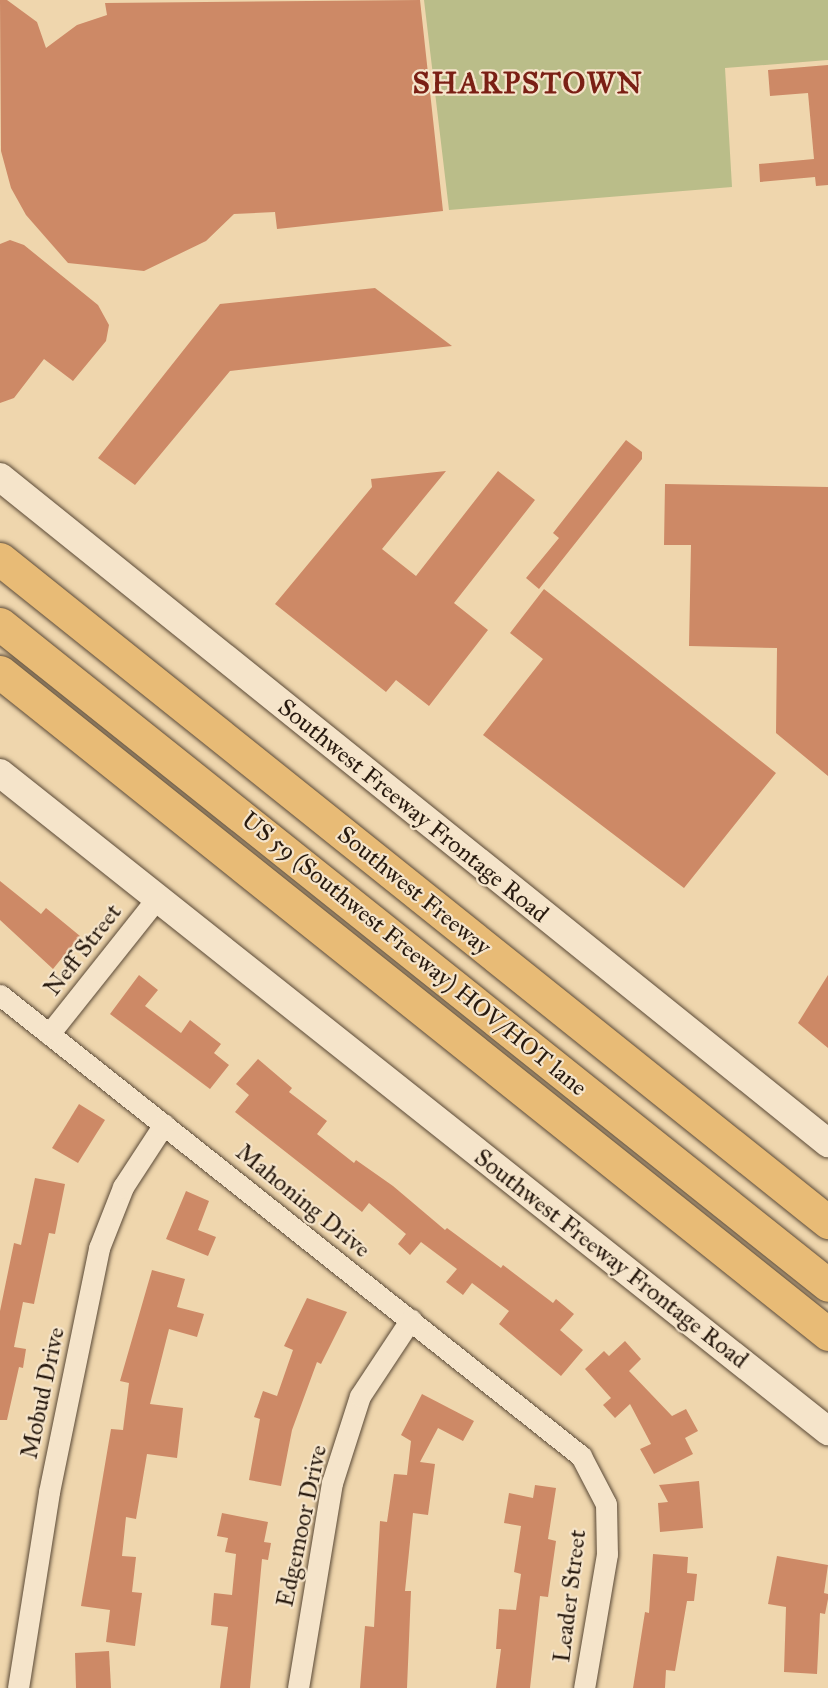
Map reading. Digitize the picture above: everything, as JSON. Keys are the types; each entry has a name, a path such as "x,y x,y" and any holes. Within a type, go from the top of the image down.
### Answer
{"highway":[{"name":"Southwest Freeway","path":"0,559 828,1222"},
{"name":"US 59 (Southwest Freeway) HOV/HOT lane","path":"0,624 828,1285"},
{"path":"0,672 828,1334"}],"main road":[{"name":"Southwest Freeway Frontage Road","path":"0,477 828,1143"},
{"name":"Southwest Freeway Frontage Road","path":"0,773 828,1431"}],"street":[{"name":"Neff Street","path":"49,1034 158,898"},
{"name":"Mahoning Drive","path":"0,995 572,1449"},
{"name":"Mobud Drive","path":"18,1688 48,1492 99,1248 123,1187 164,1124"},
{"name":"Edgemoor Drive","path":"298,1688 332,1483 360,1396 411,1319"},
{"name":"Leader Street","path":"572,1449 581,1456 606,1504 606,1554 584,1688"}],"green space":[{"path":"424,0 828,0 828,60 725,68 732,187 449,210"}],"building":[{"path":"0,0 7,0 37,22 46,48 77,25 107,15 105,3 420,0 443,211 277,229 275,212 234,214 206,241 144,271 68,263 26,215 11,188 1,151"},
{"path":"828,65 828,185 816,186 815,177 760,182 759,164 814,159 808,93 770,96 768,70"},
{"path":"10,240 24,245 98,305 109,325 106,341 73,381 44,359 14,398 0,403 0,244"},
{"path":"375,288 452,346 230,371 135,485 98,458 220,304"},
{"path":"626,440 642,452 642,459 539,589 526,578 559,538 553,533"},
{"path":"446,471 382,549 416,576 498,471 535,500 454,603 488,630 429,706 396,680 386,692 275,604 372,487 371,479"},
{"path":"665,484 828,487 828,776 776,733 777,648 689,646 691,545 664,545"},
{"path":"544,589 776,773 684,888 483,735 543,659 510,633"},
{"path":"0,881 41,914 46,908 80,936 53,969 0,920"},
{"path":"139,975 158,990 145,1006 181,1033 190,1020 221,1044 214,1053 229,1065 210,1089 110,1014"},
{"path":"828,975 828,1048 798,1023"},
{"path":"258,1059 292,1088 289,1092 327,1121 317,1134 354,1163 356,1160 393,1186 445,1230 447,1228 501,1268 503,1265 553,1303 556,1299 574,1314 560,1330 583,1350 561,1376 499,1324 509,1311 472,1283 463,1295 446,1282 457,1269 421,1242 410,1255 398,1244 406,1234 369,1203 362,1212 235,1112 249,1095 236,1084"},
{"path":"79,1104 105,1120 78,1163 52,1148"},
{"path":"35,1178 65,1184 55,1234 49,1233 34,1304 23,1302 14,1347 26,1349 23,1368 19,1367 7,1420 0,1420 0,1311 14,1243 21,1245"},
{"path":"186,1191 209,1201 198,1230 216,1237 208,1256 166,1239"},
{"path":"152,1270 185,1279 177,1307 204,1314 197,1337 169,1329 150,1404 183,1408 177,1458 147,1454 136,1519 126,1517 122,1556 136,1557 132,1592 142,1593 135,1646 106,1642 110,1610 81,1606 111,1429 123,1430 129,1383 120,1381"},
{"path":"307,1298 347,1312 321,1364 317,1362 292,1430 281,1486 249,1480 260,1419 254,1417 263,1391 277,1396 293,1350 284,1346"},
{"path":"625,1341 641,1359 629,1371 672,1416 686,1409 698,1431 685,1438 693,1454 654,1474 640,1449 651,1444 630,1404 615,1418 603,1405 611,1398 585,1369 604,1351 609,1356"},
{"path":"422,1394 474,1421 463,1441 438,1428 420,1462 435,1464 428,1515 413,1513 405,1591 411,1591 407,1688 360,1688 365,1626 374,1627 380,1521 387,1522 394,1474 407,1475 411,1441 401,1435"},
{"path":"699,1481 703,1528 660,1532 658,1503 668,1502 659,1485"},
{"path":"535,1485 556,1488 548,1539 556,1541 548,1597 540,1596 530,1688 496,1688 501,1649 496,1649 499,1609 516,1610 521,1574 514,1572 521,1526 504,1523 509,1493 533,1498"},
{"path":"222,1513 268,1522 264,1542 271,1543 268,1560 262,1559 250,1688 220,1688 228,1627 211,1625 214,1593 232,1595 236,1554 225,1552 228,1538 217,1536"},
{"path":"653,1554 688,1557 687,1573 697,1574 694,1601 687,1601 675,1671 666,1670 665,1688 633,1688 645,1612 649,1613"},
{"path":"777,1556 828,1565 824,1593 828,1594 828,1599 825,1614 820,1613 817,1674 784,1672 786,1607 768,1604"},
{"path":"109,1651 111,1688 76,1688 75,1653"}],"district":[{"name":"SHARPSTOWN","path":"528,83"}]}
